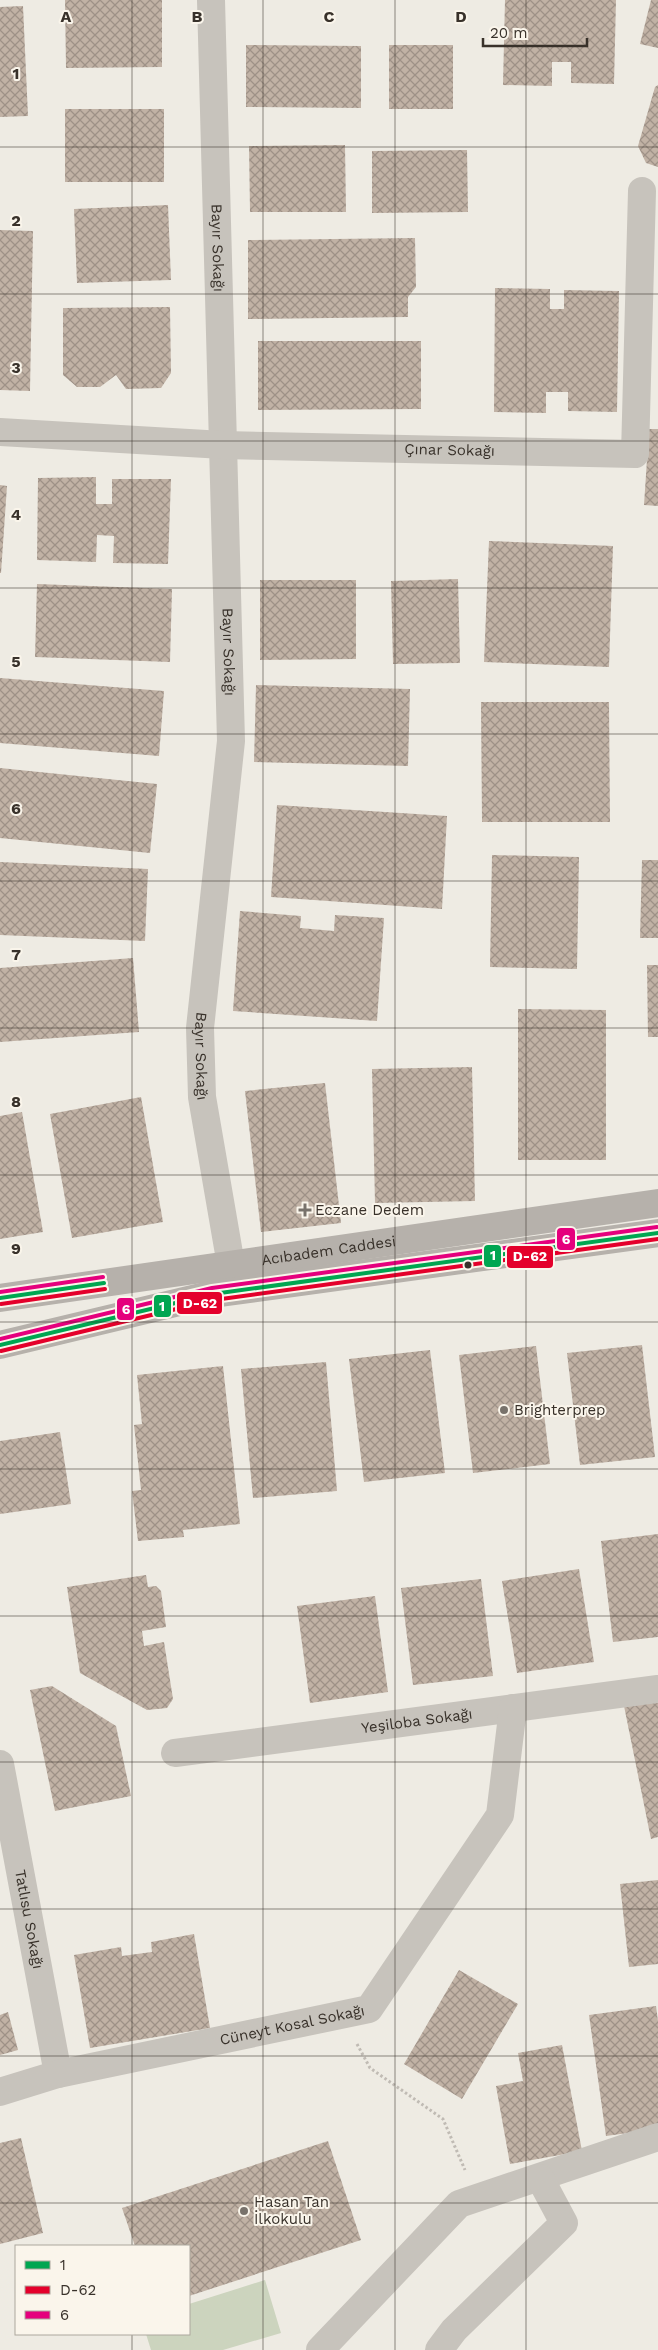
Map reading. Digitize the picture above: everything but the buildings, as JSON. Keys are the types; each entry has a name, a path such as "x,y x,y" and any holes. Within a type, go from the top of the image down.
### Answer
{"main road":[{"name":"Acıbadem Caddesi","path":"0,1298 658,1203"},
{"name":"Acıbadem Caddesi","path":"0,1346 213,1294 658,1233"}],"street":[{"name":"Bayır Sokağı","path":"211,0 231,742 200,1028 202,1097 232,1265"},
{"name":"Çınar Sokağı","path":"0,432 223,444 635,454 642,191"},
{"path":"213,1294 232,1265"},
{"name":"Yeşiloba Sokağı","path":"175,1753 658,1689"},
{"name":"Cüneyt Kosal Sokağı","path":"0,2092 58,2074 369,2009 500,1815 513,1708"},
{"name":"Tatlısu Sokağı","path":"0,1764 58,2074"},
{"path":"320,2350 459,2204 658,2137"},
{"path":"439,2350 454,2330 564,2223 540,2178"}],"path":[{"path":"341,2015 370,2068 444,2119 477,2198"}],"green space":[{"path":"265,2280 281,2333 223,2350 151,2350 146,2335 190,2335 190,2304"}],"transit line":[{"name":"6","path":"0,1339 212,1288 657,1227"},
{"name":"1","path":"0,1345 213,1294 658,1233"},
{"name":"D-62","path":"1,1351 214,1300 658,1239"},
{"name":"6","path":"0,1292 103,1277"},
{"name":"1","path":"0,1298 104,1283"},
{"name":"D-62","path":"1,1304 105,1289"}],"place":[{"name":"Eczane Dedem","path":"305,1210"},
{"name":"Brighterprep","path":"504,1410"},
{"name":"Hasan Tan İlkokulu","path":"244,2211"}]}
